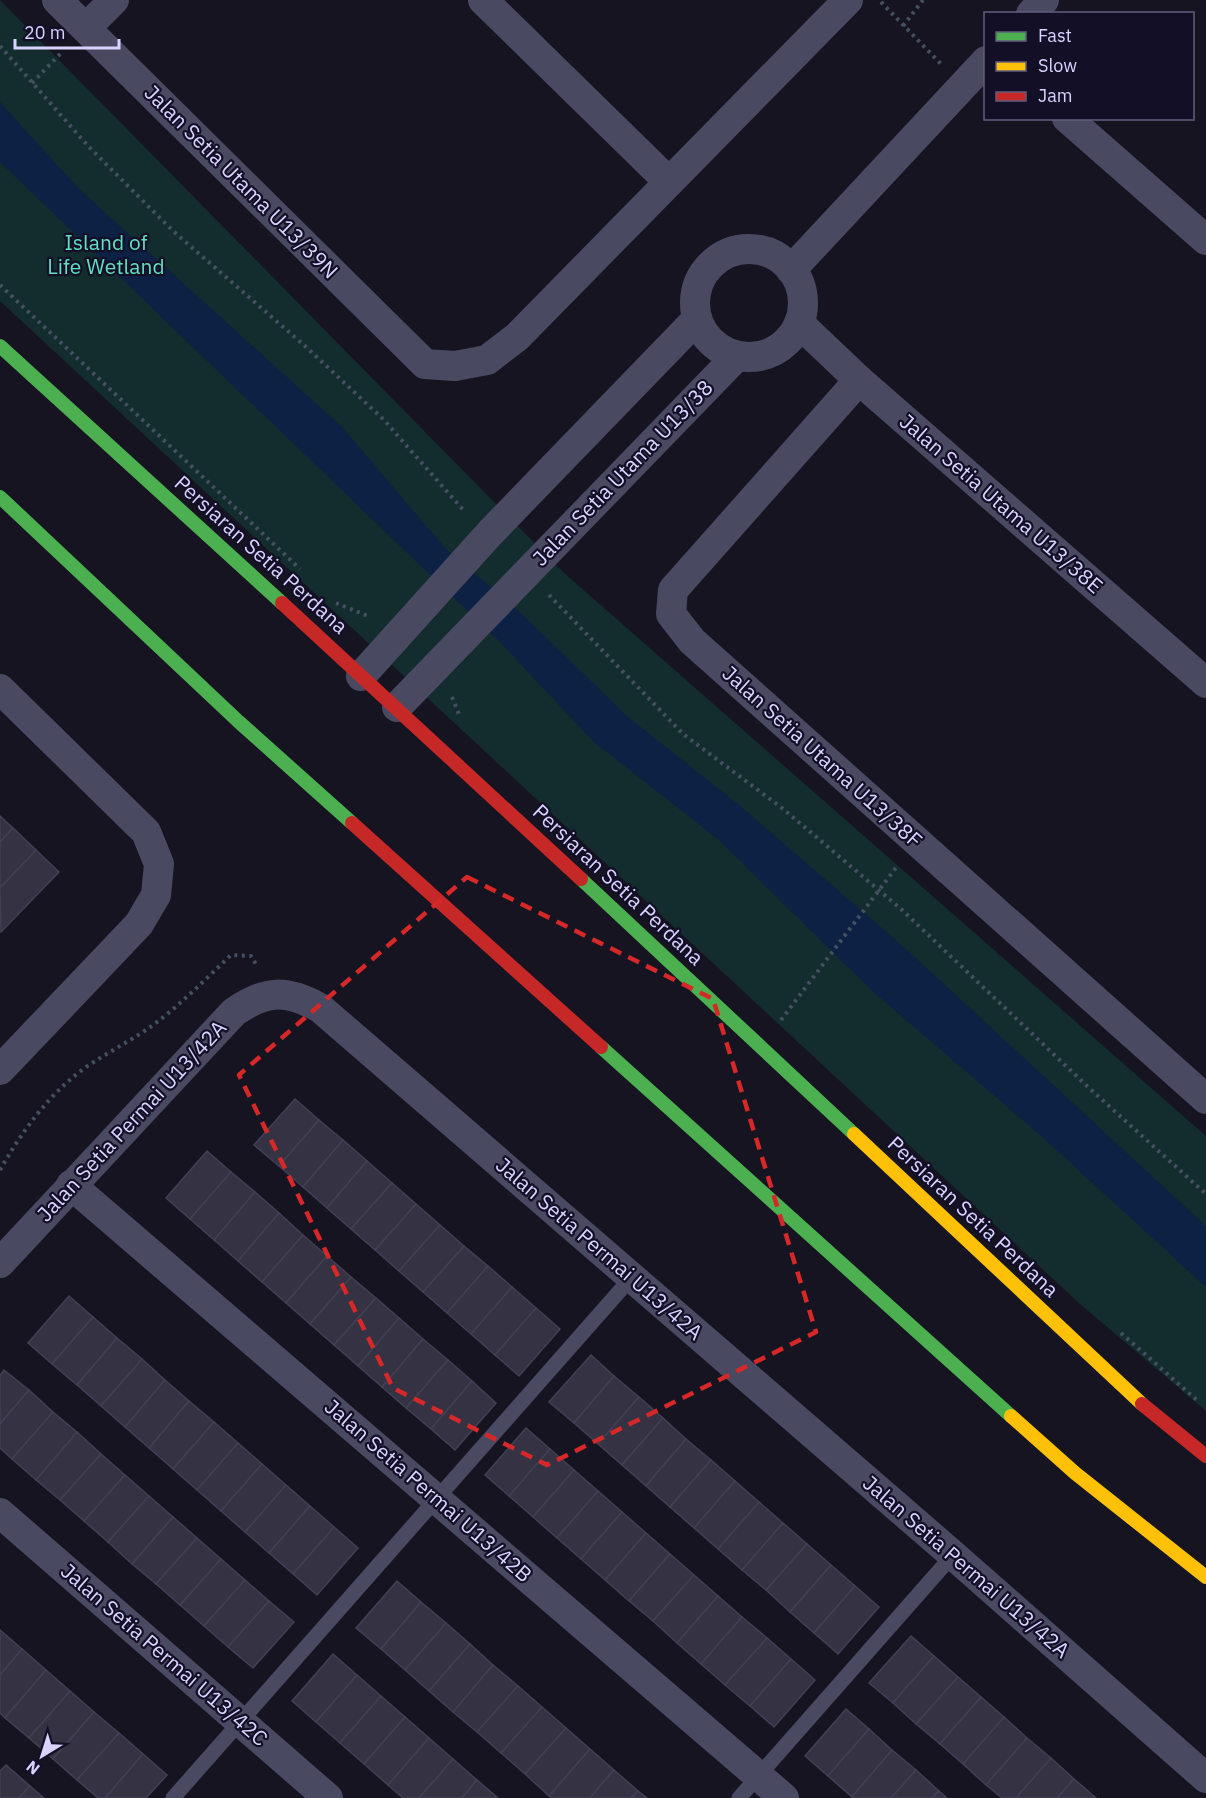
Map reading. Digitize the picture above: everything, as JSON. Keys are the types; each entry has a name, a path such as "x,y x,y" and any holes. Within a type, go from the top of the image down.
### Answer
{"main road":[{"name":"Persiaran Setia Perdana","path":"0,346 397,707 1143,1404 1206,1456"},
{"path":"0,497 239,722 1075,1473 1206,1577"}],"street":[{"name":"Jalan Setia Utama U13/39N","path":"57,0 425,364 455,366 487,360 517,338 669,182"},
{"path":"86,28 114,0"},
{"path":"483,0 669,182 848,0"},
{"path":"1033,12 1044,0"},
{"path":"791,270 984,63"},
{"path":"1069,120 1206,240"},
{"path":"741,249 760,250 777,257 791,270 800,286 803,305 799,323 789,339 774,351 756,356 737,356 720,348 706,336 697,319 694,300 699,282 708,267 723,255 741,249"},
{"path":"361,676 481,543 697,319"},
{"name":"Jalan Setia Utama U13/38E","path":"799,323 860,380 1206,683"},
{"name":"Jalan Setia Utama U13/38","path":"397,707 737,356"},
{"name":"Jalan Setia Utama U13/38F","path":"860,380 673,590 671,614 692,641 1206,1099"},
{"path":"0,689 146,832 159,864 156,895 139,924 0,1070"},
{"name":"Jalan Setia Permai U13/42A","path":"0,1263 234,1012 254,999 277,994 299,996 320,1008 632,1277 1206,1778"},
{"name":"Jalan Setia Permai U13/42B","path":"71,1185 784,1798"},
{"name":"Jalan Setia Permai U13/42C","path":"0,1513 328,1798"}],"lane":[{"path":"173,1798 632,1277"},
{"path":"739,1798 953,1555"}],"path":[{"path":"878,0 962,86"},
{"path":"903,26 923,0"},
{"path":"32,83 86,28"},
{"path":"0,46 88,146 173,231 305,346 384,420 456,504 481,543"},
{"path":"0,285 303,572"},
{"path":"518,581 683,734 782,808 878,889 1206,1194"},
{"path":"327,595 335,603 366,616 416,614"},
{"path":"776,1026 878,889 917,842"},
{"path":"0,1170 18,1138 53,1097 88,1066 124,1045 166,1015 231,955 251,956 277,994"}],"highlighted area":[{"path":"467,877 713,999 816,1332 547,1465 393,1388 239,1075"}],"green space":[{"name":"Island of Life Wetland","path":"0,0 563,572 1206,1136 1206,1411 1080,1304 0,301"}],"water":[{"path":"0,102 78,188 342,427 445,548 523,615 628,717 739,805 906,949 1206,1226 1206,1287 1039,1134 870,989 719,840 594,742 498,640 0,162"}],"building":[{"path":"0,816 13,828 0,842"},
{"path":"13,828 36,850 0,888 0,842"},
{"path":"36,850 59,872 1,932 0,888"},
{"path":"295,1099 319,1120 279,1166 254,1145"},
{"path":"319,1120 343,1140 303,1187 279,1166"},
{"path":"343,1140 367,1161 327,1208 303,1187"},
{"path":"207,1151 231,1172 190,1219 166,1198"},
{"path":"367,1161 392,1183 351,1229 327,1208"},
{"path":"231,1172 255,1192 214,1240 190,1219"},
{"path":"392,1183 416,1204 375,1250 351,1229"},
{"path":"255,1192 279,1213 238,1261 214,1240"},
{"path":"416,1204 440,1225 399,1271 375,1250"},
{"path":"279,1213 303,1235 262,1282 238,1261"},
{"path":"440,1225 464,1246 423,1292 399,1271"},
{"path":"303,1235 327,1256 286,1303 262,1282"},
{"path":"464,1246 488,1266 447,1313 423,1292"},
{"path":"327,1256 351,1277 310,1324 286,1303"},
{"path":"488,1266 512,1287 471,1334 447,1313"},
{"path":"351,1277 376,1298 334,1345 310,1324"},
{"path":"512,1287 536,1308 495,1355 471,1334"},
{"path":"69,1296 93,1317 52,1364 28,1343"},
{"path":"376,1298 399,1318 358,1366 334,1345"},
{"path":"536,1308 560,1329 519,1376 495,1355"},
{"path":"93,1317 117,1338 77,1385 52,1364"},
{"path":"399,1318 423,1339 382,1387 358,1366"},
{"path":"117,1338 142,1359 101,1406 77,1385"},
{"path":"423,1339 448,1360 406,1408 382,1387"},
{"path":"591,1355 614,1376 574,1423 549,1402"},
{"path":"142,1359 165,1380 125,1427 101,1406"},
{"path":"448,1360 472,1381 431,1429 406,1408"},
{"path":"4,1370 29,1390 0,1424 0,1375"},
{"path":"614,1376 639,1397 598,1444 574,1423"},
{"path":"165,1380 189,1401 149,1448 125,1427"},
{"path":"472,1381 496,1403 455,1450 431,1429"},
{"path":"29,1390 53,1412 12,1459 0,1448 0,1424"},
{"path":"639,1397 663,1418 622,1465 598,1444"},
{"path":"189,1401 214,1422 173,1469 149,1448"},
{"path":"53,1412 77,1432 36,1480 12,1459"},
{"path":"663,1418 686,1439 646,1486 622,1465"},
{"path":"214,1422 238,1443 197,1490 173,1469"},
{"path":"526,1428 550,1449 509,1496 485,1475"},
{"path":"77,1432 101,1454 60,1500 36,1480"},
{"path":"686,1439 711,1460 670,1507 646,1486"},
{"path":"238,1443 262,1464 221,1511 197,1490"},
{"path":"550,1449 574,1470 533,1517 509,1496"},
{"path":"101,1454 125,1475 84,1521 60,1500"},
{"path":"711,1460 735,1481 694,1528 670,1507"},
{"path":"262,1464 286,1485 245,1532 221,1511"},
{"path":"574,1470 598,1491 557,1538 533,1517"},
{"path":"125,1475 149,1496 108,1542 84,1521"},
{"path":"735,1481 759,1502 718,1549 694,1528"},
{"path":"286,1485 310,1506 269,1553 245,1532"},
{"path":"598,1491 622,1512 581,1559 557,1538"},
{"path":"149,1496 173,1517 132,1564 108,1542"},
{"path":"759,1502 783,1523 742,1570 718,1549"},
{"path":"310,1506 334,1527 293,1574 269,1553"},
{"path":"622,1512 646,1533 605,1580 581,1559"},
{"path":"173,1517 197,1538 156,1584 132,1564"},
{"path":"783,1523 807,1544 766,1590 742,1570"},
{"path":"334,1527 358,1548 317,1595 293,1574"},
{"path":"646,1533 670,1554 629,1601 605,1580"},
{"path":"197,1538 221,1559 180,1605 156,1584"},
{"path":"807,1544 831,1565 790,1612 766,1590"},
{"path":"670,1554 694,1575 653,1621 629,1601"},
{"path":"221,1559 245,1580 204,1626 180,1605"},
{"path":"831,1565 855,1586 814,1633 790,1612"},
{"path":"694,1575 718,1596 677,1643 653,1621"},
{"path":"245,1580 269,1601 228,1647 204,1626"},
{"path":"397,1581 421,1602 381,1649 356,1628"},
{"path":"855,1586 879,1607 838,1654 814,1633"},
{"path":"718,1596 742,1617 701,1664 677,1643"},
{"path":"269,1601 294,1622 253,1668 228,1647"},
{"path":"421,1602 446,1623 405,1670 381,1649"},
{"path":"742,1617 767,1638 725,1685 701,1664"},
{"path":"446,1623 470,1644 429,1691 405,1670"},
{"path":"0,1630 22,1649 0,1675"},
{"path":"911,1636 934,1656 893,1703 869,1683"},
{"path":"767,1638 791,1659 750,1706 725,1685"},
{"path":"470,1644 493,1665 453,1712 429,1691"},
{"path":"22,1649 46,1670 5,1718 0,1713 0,1675"},
{"path":"333,1654 357,1675 316,1722 292,1701"},
{"path":"934,1656 958,1677 916,1724 893,1703"},
{"path":"791,1659 815,1680 774,1727 750,1706"},
{"path":"493,1665 518,1686 477,1732 453,1712"},
{"path":"46,1670 70,1691 29,1738 5,1718"},
{"path":"357,1675 381,1696 340,1743 316,1722"},
{"path":"958,1677 981,1697 940,1744 916,1724"},
{"path":"518,1686 542,1707 501,1753 477,1732"},
{"path":"70,1691 94,1712 53,1759 29,1738"},
{"path":"381,1696 405,1717 364,1764 340,1743"},
{"path":"981,1697 1004,1717 963,1764 940,1744"},
{"path":"542,1707 566,1728 525,1774 501,1753"},
{"path":"846,1709 869,1729 828,1776 805,1756"},
{"path":"94,1712 119,1733 77,1780 53,1759"},
{"path":"405,1717 429,1738 388,1785 364,1764"},
{"path":"1004,1717 1027,1738 986,1785 963,1764"},
{"path":"566,1728 590,1749 549,1796 525,1774"},
{"path":"869,1729 892,1750 852,1797 828,1776"},
{"path":"119,1733 143,1754 105,1798 98,1798 77,1780"},
{"path":"429,1738 453,1759 419,1798 403,1798 388,1785"},
{"path":"1027,1738 1051,1758 1016,1798 1002,1798 986,1785"},
{"path":"590,1749 614,1770 590,1798 552,1798 549,1796"},
{"path":"892,1750 916,1770 891,1798 853,1798 852,1797"},
{"path":"143,1754 167,1775 146,1798 105,1798"},
{"path":"1051,1758 1074,1779 1057,1798 1016,1798"},
{"path":"453,1759 477,1780 462,1798 419,1798"},
{"path":"6,1765 30,1786 19,1798 0,1798 0,1771"},
{"path":"614,1770 638,1791 631,1798 590,1798"},
{"path":"916,1770 939,1791 932,1798 891,1798"},
{"path":"1074,1779 1096,1798 1057,1798"},
{"path":"477,1780 498,1798 462,1798"},
{"path":"30,1786 44,1798 19,1798"},
{"path":"638,1791 647,1798 631,1798"},
{"path":"939,1791 947,1798 932,1798"}],"traffic: fast":[{"path":"0,346 282,603"},
{"path":"0,497 239,722 352,823"},
{"path":"581,879 854,1134"},
{"path":"601,1047 1011,1416"}],"traffic: slow":[{"path":"854,1134 1142,1404"},
{"path":"1011,1416 1075,1473 1206,1577"}],"traffic: jam":[{"path":"282,603 581,879"},
{"path":"352,823 601,1047"},
{"path":"1142,1404 1206,1456"}]}
